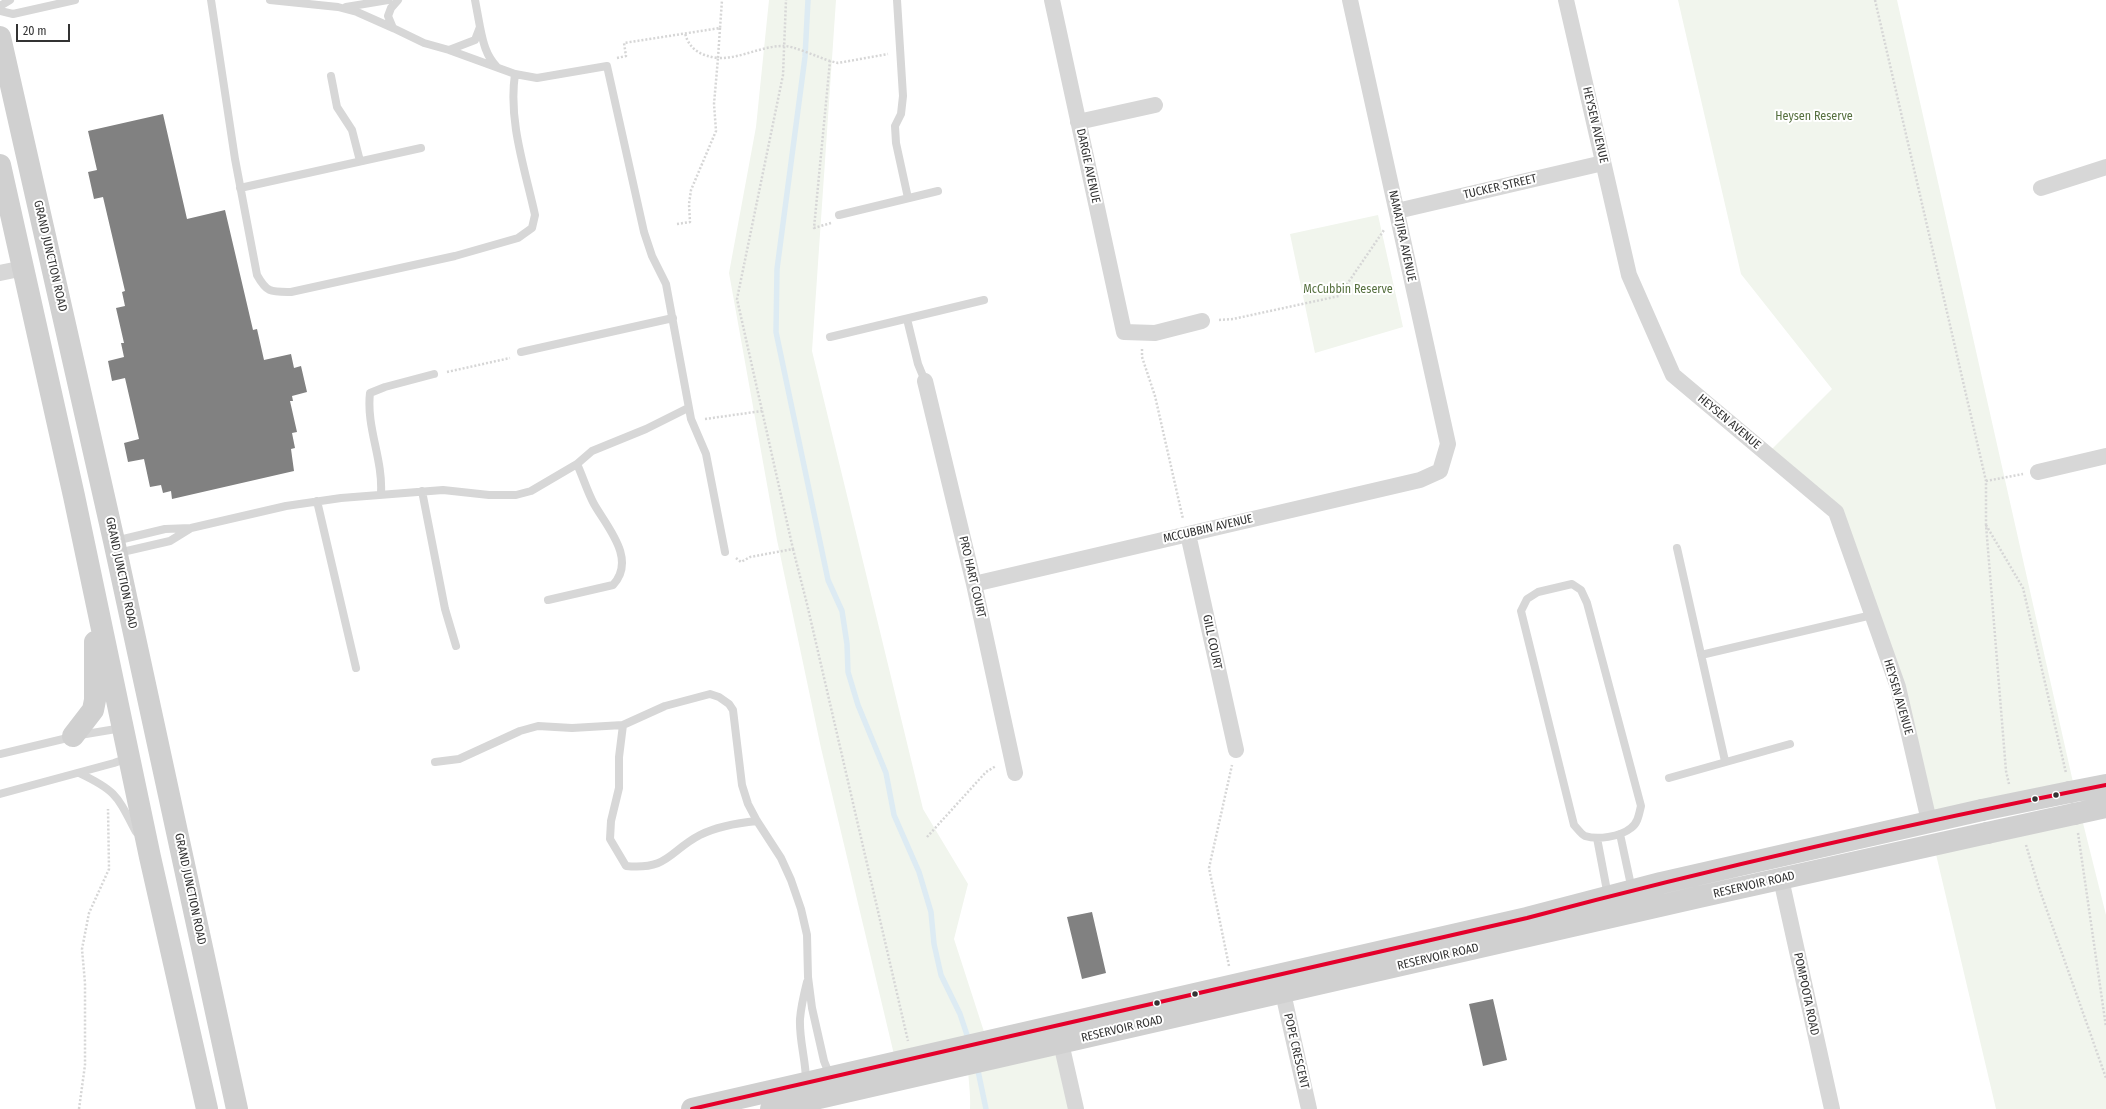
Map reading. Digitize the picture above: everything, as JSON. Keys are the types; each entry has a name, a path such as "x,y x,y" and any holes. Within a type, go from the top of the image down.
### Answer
{"main road":[{"name":"GRAND JUNCTION ROAD","path":"0,37 52,261 237,1109"},
{"path":"0,165 24,268 150,857 207,1109"},
{"path":"24,268 52,261"},
{"path":"73,736 93,710 95,700 95,597"},
{"path":"122,728 153,721"},
{"path":"129,758 160,751"},
{"name":"RESERVOIR ROAD","path":"1059,1034 1234,986 1281,984 1608,897 1776,856 1982,810 2068,786 2106,785"},
{"name":"RESERVOIR ROAD","path":"771,1109 942,1061 1059,1034 1281,984 1781,879 1987,833 2075,820 2106,807"},
{"path":"1929,822 1934,845"},
{"path":"1776,856 1781,879"},
{"name":"RESERVOIR ROAD","path":"692,1109 912,1059 942,1061"},
{"path":"229,1072 246,1109"}],"street":[{"name":"DARGIE AVENUE","path":"1052,0 1124,332 1141,332"},
{"name":"NAMATJIRA AVENUE","path":"1350,0 1448,444 1440,471"},
{"name":"HEYSEN AVENUE","path":"1566,0 1629,275 1673,375 1836,512 1898,686 1929,822"},
{"path":"1078,122 1155,105"},
{"name":"TUCKER STREET","path":"1397,211 1603,163"},
{"path":"2041,188 2106,167"},
{"path":"0,273 24,268"},
{"path":"1141,332 1155,333 1202,321"},
{"name":"PRO HART COURT","path":"925,381 974,584 1015,773"},
{"path":"2038,472 2106,456"},
{"name":"MCCUBBIN AVENUE","path":"974,584 1420,480 1440,471"},
{"name":"GILL COURT","path":"1188,534 1236,750"},
{"name":"POMPOOTA ROAD","path":"1781,879 1832,1109"},
{"name":"POPE CRESCENT","path":"1281,984 1309,1109"},
{"path":"1059,1034 1076,1109"}],"lane":[{"path":"0,6 10,0"},
{"path":"0,11 13,14 75,0"},
{"path":"211,0 240,188 257,275 264,287 272,292 298,290 455,256 518,238 532,228 535,215 513,113 512,92 515,74"},
{"path":"270,0 338,7 358,6 388,0"},
{"path":"393,28 388,16 391,8 398,0"},
{"path":"476,0 485,48 491,61 499,69"},
{"path":"897,0 903,96 901,114 895,126 896,143 908,198"},
{"path":"338,7 357,12 424,44 449,50 515,74 537,78 607,66 644,232 652,256 666,284 688,408 706,454 725,552"},
{"path":"449,50 463,46 474,40 480,27"},
{"path":"331,76 337,106 352,130 360,161"},
{"path":"240,188 421,148"},
{"path":"839,215 938,191"},
{"path":"830,338 984,300"},
{"path":"521,352 673,318"},
{"path":"907,319 918,364 925,381"},
{"path":"381,493 382,476 368,410 370,393 385,386 434,374"},
{"path":"115,547 165,529 191,528 286,506 317,501 381,493 443,490 489,495 516,495 531,490 577,464 592,450 646,430 688,408"},
{"path":"548,600 613,584 620,577 623,568 616,539 593,502 577,464"},
{"path":"422,491 445,609 456,646"},
{"path":"317,501 356,668"},
{"path":"115,547 170,541 191,528"},
{"path":"1677,548 1725,762"},
{"path":"1572,584 1581,590 1586,603 1641,806 1638,819 1631,828 1620,834 1597,838 1583,835 1574,825 1521,610 1527,599 1538,592 1572,584"},
{"path":"1701,655 1872,615"},
{"path":"435,762 459,759 520,731 538,726 572,728 623,725 665,706 697,696 710,694 719,696 729,704 733,710 742,785 757,821 781,858 791,880 801,909 807,934 808,977 812,1008 824,1061 831,1078"},
{"path":"623,725 619,757 619,788 611,821 610,839 626,866 639,867 656,864 674,855 698,836 712,829 731,824 757,821"},
{"path":"0,754 73,736 122,728"},
{"path":"1670,778 1790,744"},
{"path":"0,794 129,758"},
{"path":"79,773 112,790 119,799 150,857"},
{"path":"1620,834 1632,891"},
{"path":"1597,838 1608,897"},
{"path":"807,1084 806,1061 802,1044 800,1020 808,977"}],"path":[{"path":"677,224 690,222 689,204 691,190 696,173 714,139 716,131 714,104 722,0"},
{"path":"786,0 783,75 737,299 793,548 912,1059"},
{"path":"1875,0 1986,481 1986,525 2006,771 2009,783"},
{"path":"607,66 615,58 626,56 624,42 720,28"},
{"path":"685,33 688,44 694,50 708,56 718,58 734,57 784,45 838,63 881,54 900,54"},
{"path":"830,61 814,228 830,224 839,215"},
{"path":"1202,321 1233,319 1339,296 1397,211"},
{"path":"1141,332 1142,357 1155,396 1184,524 1188,534"},
{"path":"434,374 512,358 521,352"},
{"path":"692,421 762,411"},
{"path":"1986,481 2038,472"},
{"path":"1986,525 2023,588 2068,786"},
{"path":"725,552 741,562 750,557 793,548"},
{"path":"1234,986 1209,868 1236,750"},
{"path":"928,837 986,772 1011,755"},
{"path":"79,1109 85,1065 85,983 82,949 89,913 109,869 108,808 102,793 112,790"},
{"path":"2075,820 2081,847 2106,1027"},
{"path":"2027,850 2106,1078"}],"green space":[{"path":"769,0 836,0 812,351 923,809 968,884 954,939 987,1041 896,1063 821,748 777,540 729,273 756,127"},
{"name":"Heysen Reserve","path":"1678,0 1897,0 2075,791 1929,821 1898,687 1836,512 1767,454 1832,389 1741,274"},
{"name":"McCubbin Reserve","path":"1378,215 1403,327 1315,353 1290,234"},
{"path":"2082,819 2106,915 2106,1109 1996,1109 1935,850"},
{"path":"1061,1043 1076,1109 970,1109 968,1064"}],"building":[{"path":"163,114 187,219 225,210 253,330 257,329 264,360 291,354 294,368 301,366 307,392 292,396 293,401 290,401 297,432 292,433 295,448 291,449 294,471 172,499 171,491 163,493 161,485 150,487 144,459 128,462 124,443 139,439 125,378 112,381 108,361 124,357 121,343 124,343 116,308 125,306 122,292 125,291 103,197 94,199 88,172 97,170 88,131"},
{"path":"1092,912 1106,973 1082,979 1067,917"},
{"path":"1493,999 1507,1060 1483,1066 1469,1004"}],"waterway":[{"path":"808,0 805,57 777,269 776,332 828,580 842,611 847,644 848,672 858,705 886,773 894,815 919,872 931,912 934,944 941,975 960,1014 969,1041"},
{"path":"977,1066 986,1109"}],"transit line":[{"path":"692,1109 1527,918 1671,881 1888,830 2106,785"}]}
